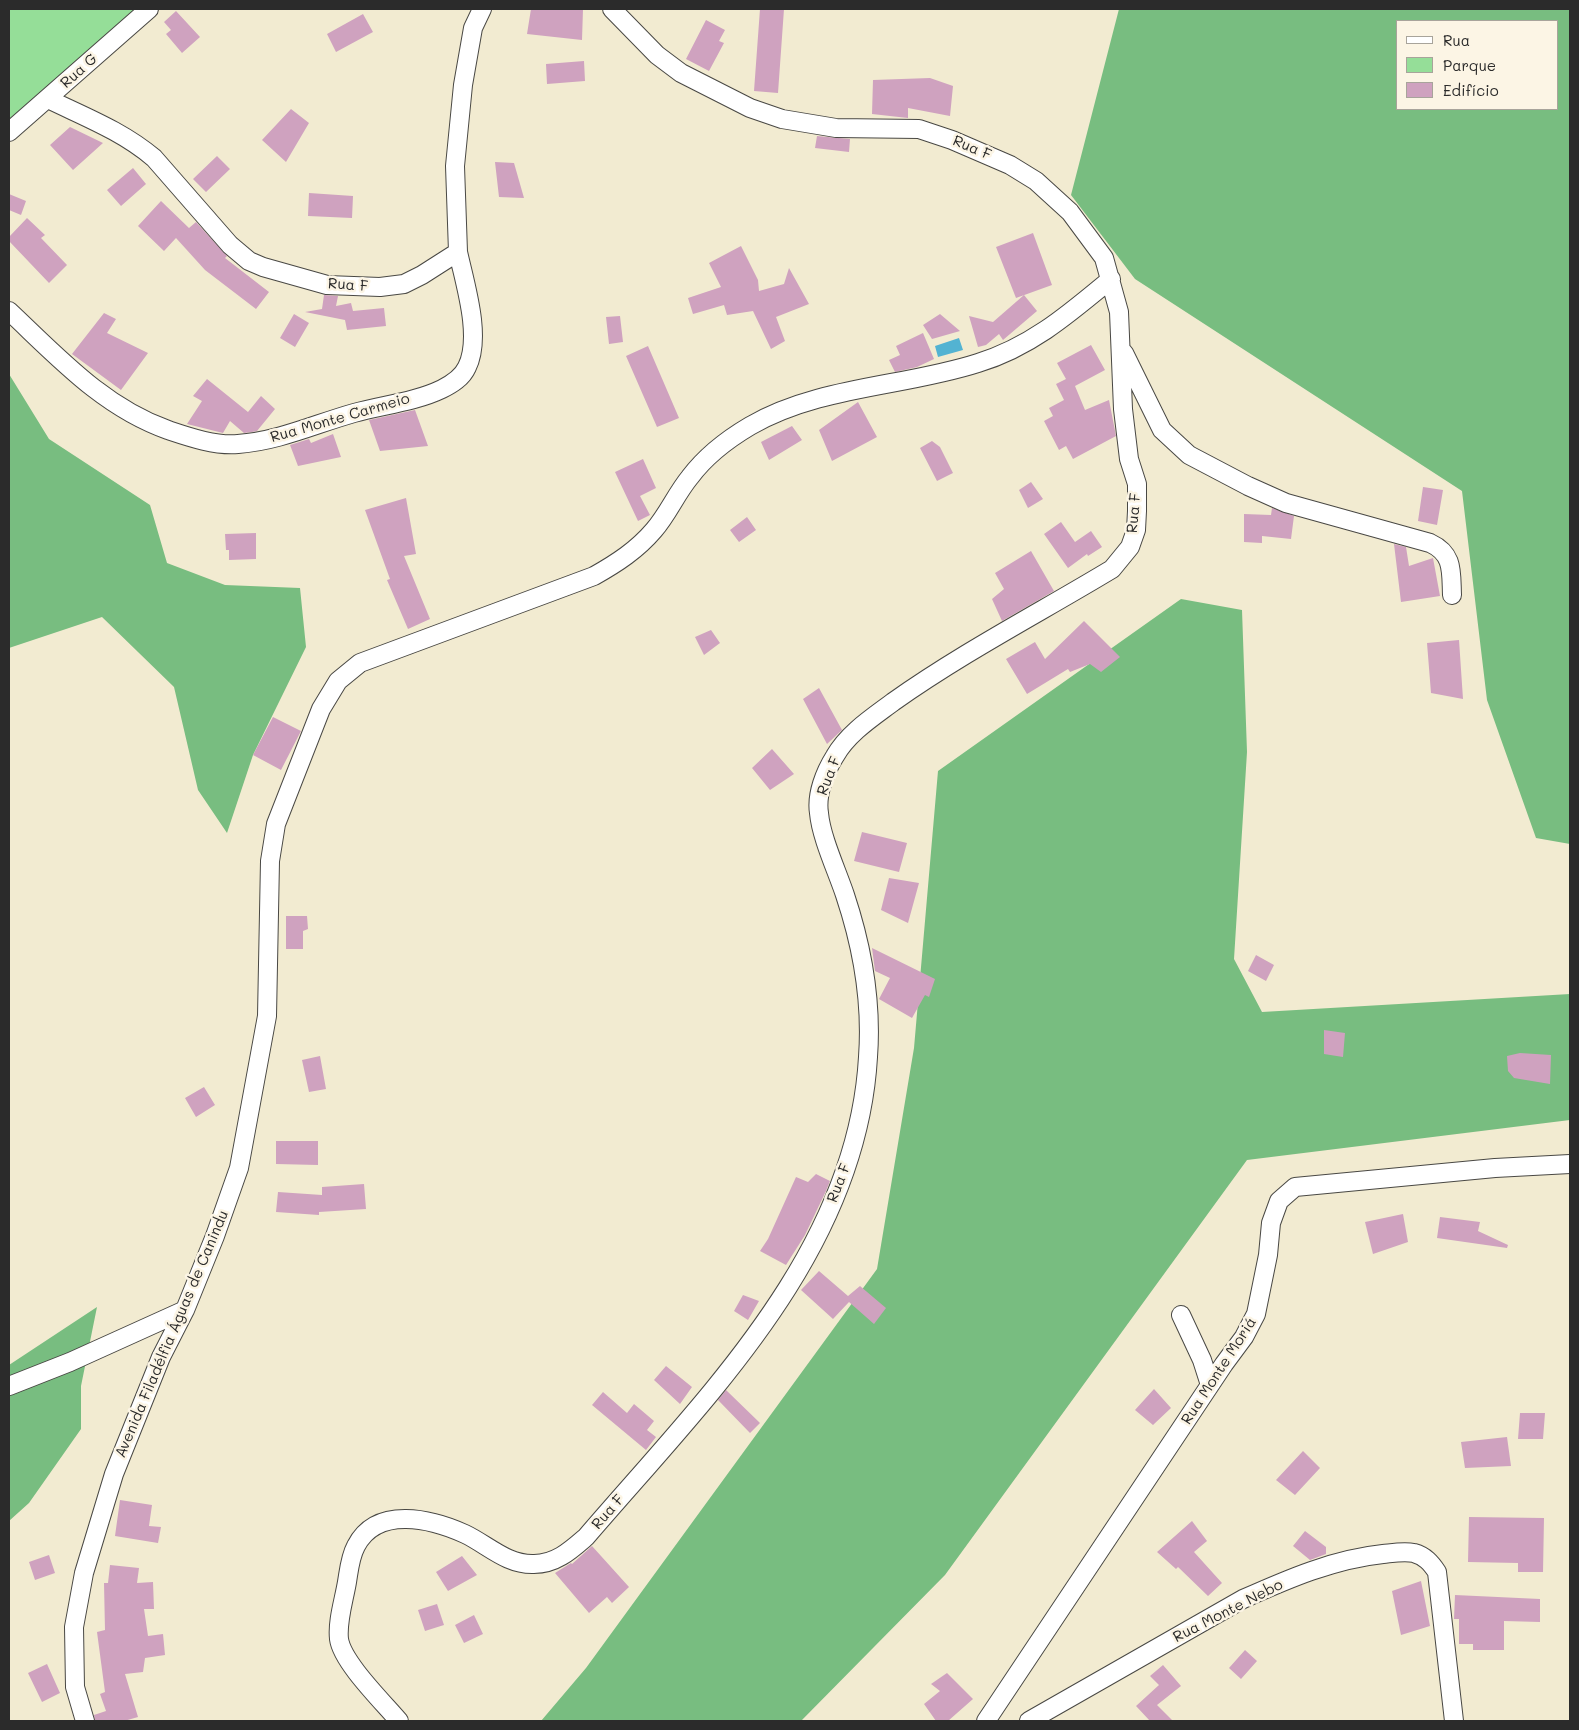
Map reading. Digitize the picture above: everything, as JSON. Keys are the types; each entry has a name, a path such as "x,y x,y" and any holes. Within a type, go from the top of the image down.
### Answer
{"street":[{"name":"Rua G","path":"9,132 149,9"},
{"path":"458,252 455,166 463,85 473,28 482,9"},
{"name":"Rua F","path":"399,1721 345,1657 340,1640 351,1560 363,1536 383,1522 411,1519 439,1524 466,1535 507,1559 523,1564 552,1561 568,1553 586,1537 715,1387 773,1312 812,1246 832,1203 853,1146 866,1088 869,1016 860,955 849,908 818,814 820,792 836,753 852,735 874,716 962,657 1112,569 1130,547 1136,530 1137,484 1129,459 1119,344 1119,312 1104,258 1070,212 1036,181 1010,165 952,140 918,130 836,128 782,120 750,108 675,68 651,50 612,9"},
{"name":"Rua F","path":"48,99 122,134 142,148 154,158 230,245 249,261 263,267 327,285 380,287 404,284 458,252"},
{"name":"Rua Monte Carmeio","path":"9,311 90,386 129,414 168,430 207,441 237,444 289,435 352,413 415,398 440,390 462,376 471,354 472,326 458,252"},
{"name":"Avenida Filadélfia Águas de Canindu","path":"85,1721 75,1687 74,1627 84,1573 114,1474 160,1358 185,1310 215,1236 238,1168 265,1026 270,861 276,824 321,709 338,681 360,663 594,576 612,566 627,556 654,530 690,477 703,462 750,426 795,406 979,363 1035,339 1111,279"},
{"path":"1119,344 1154,418 1174,443 1210,466 1286,503 1430,543 1441,548 1451,567 1452,595"},
{"name":"Rua Monte Moriá","path":"986,1721 1244,1337 1256,1314 1268,1255 1271,1223 1279,1201 1295,1188 1486,1169 1570,1164"},
{"path":"9,1386 70,1362 185,1310"},
{"path":"1181,1315 1202,1360 1210,1385"},
{"name":"Rua Monte Nebo","path":"1029,1721 1243,1599 1273,1586 1356,1557 1405,1553 1422,1557 1431,1563 1437,1572 1454,1721"}],"green space":[{"path":"9,9 153,9 9,138"},
{"path":"1119,9 1570,9 1570,844 1536,838 1487,700 1462,491 1135,279 1071,195"},
{"path":"9,374 49,439 150,505 167,563 225,585 300,588 306,647 253,755 227,833 198,790 174,687 102,617 9,648"},
{"path":"1181,599 1242,610 1247,752 1234,959 1262,1012 1570,994 1570,1120 1247,1160 945,1575 801,1721 541,1721 586,1668 877,1269 914,1048 938,771"},
{"path":"97,1307 81,1386 81,1429 29,1503 9,1521 9,1365"}],"water":[{"path":"959,338 963,350 938,357 935,346"}],"building":[{"path":"531,9 583,9 582,40 527,34"},
{"path":"760,9 784,9 778,93 754,91"},
{"path":"176,11 200,37 182,53 166,34 171,30 164,22"},
{"path":"363,14 373,32 336,52 327,34"},
{"path":"706,20 725,30 719,41 724,43 709,71 686,59"},
{"path":"584,61 585,81 547,84 546,64"},
{"path":"930,78 953,86 950,116 908,108 908,118 872,114 873,80"},
{"path":"291,109 309,123 286,162 262,140"},
{"path":"70,127 103,143 73,170 50,145"},
{"path":"817,136 850,139 849,152 815,148"},
{"path":"217,156 230,169 206,192 193,179"},
{"path":"495,162 514,163 524,198 499,197"},
{"path":"133,168 146,184 121,206 107,190"},
{"path":"309,193 353,196 352,218 308,216"},
{"path":"9,194 26,201 21,215 9,210"},
{"path":"161,201 189,228 196,222 227,256 225,258 269,292 256,309 205,270 176,238 164,251 138,226"},
{"path":"27,218 45,235 41,238 67,265 49,283 9,241 9,237"},
{"path":"1033,233 1052,285 1016,298 996,247"},
{"path":"741,246 758,280 759,291 784,284 789,268 809,304 776,317 785,341 771,349 753,311 727,315 724,305 693,314 688,298 721,287 709,263"},
{"path":"324,295 338,296 336,306 351,303 353,311 384,308 386,326 347,330 345,320 305,312 322,309"},
{"path":"1024,295 1037,311 1003,340 999,334 986,345 978,347 969,316 993,322"},
{"path":"104,313 116,319 107,333 148,353 121,390 72,354"},
{"path":"294,314 309,323 295,347 280,338"},
{"path":"940,314 960,331 932,339 923,325"},
{"path":"620,316 623,342 609,344 606,317"},
{"path":"923,333 934,359 917,367 895,372 889,360 900,355 896,346"},
{"path":"1091,345 1105,370 1075,386 1085,410 1109,400 1116,436 1073,459 1066,446 1059,450 1044,421 1053,416 1049,408 1064,400 1056,384 1066,379 1057,363"},
{"path":"648,346 679,418 657,427 626,356"},
{"path":"207,379 248,412 261,396 275,409 257,431 252,432 244,433 230,421 223,433 187,424 202,401 193,396"},
{"path":"858,402 877,437 832,461 819,430"},
{"path":"415,410 428,446 380,451 369,420"},
{"path":"792,426 802,440 769,460 761,442"},
{"path":"333,434 341,457 298,466 290,445 309,439 311,443"},
{"path":"932,441 940,447 953,473 937,481 920,448"},
{"path":"643,459 656,488 640,496 650,515 638,521 615,472"},
{"path":"1031,482 1043,499 1028,508 1019,490"},
{"path":"1423,487 1443,490 1437,525 1418,521"},
{"path":"406,498 416,554 404,556 430,619 408,629 387,580 390,579 365,510"},
{"path":"1272,508 1294,516 1291,539 1262,536 1262,543 1244,542 1244,514 1271,515"},
{"path":"747,517 756,530 739,542 730,530"},
{"path":"1061,522 1075,542 1091,531 1102,547 1088,556 1087,554 1068,568 1044,534"},
{"path":"256,533 256,559 229,560 229,550 226,550 225,534"},
{"path":"1394,544 1406,547 1409,566 1433,558 1440,596 1401,602"},
{"path":"1031,551 1054,591 1002,621 992,599 1004,589 995,573"},
{"path":"1084,621 1120,657 1101,672 1090,664 1070,672 1068,669 1027,694 1006,659 1035,642 1045,659"},
{"path":"711,630 720,643 704,655 695,637"},
{"path":"1459,640 1463,699 1431,693 1427,643"},
{"path":"819,688 842,730 827,744 803,699"},
{"path":"273,717 301,731 281,770 253,755"},
{"path":"772,749 794,774 770,790 752,768"},
{"path":"862,832 907,843 899,872 854,861"},
{"path":"889,878 919,883 908,923 881,910"},
{"path":"286,916 307,916 308,929 303,931 303,949 286,949"},
{"path":"872,948 935,979 929,997 925,995 912,1018 879,999 890,978 875,971"},
{"path":"1256,955 1274,965 1266,981 1248,971"},
{"path":"1324,1030 1345,1033 1343,1057 1324,1054"},
{"path":"1520,1053 1551,1055 1550,1084 1514,1078 1508,1071 1507,1056"},
{"path":"320,1056 326,1089 309,1092 302,1060"},
{"path":"204,1087 215,1105 196,1117 185,1098"},
{"path":"276,1141 318,1141 318,1165 276,1164"},
{"path":"816,1174 830,1181 805,1235 786,1265 760,1251 768,1239 796,1177 808,1182"},
{"path":"364,1184 366,1209 319,1212 319,1215 276,1212 278,1192 322,1195 322,1187"},
{"path":"1403,1214 1408,1242 1373,1254 1365,1222"},
{"path":"1440,1217 1480,1222 1478,1231 1508,1245 1507,1248 1437,1238"},
{"path":"819,1271 848,1296 860,1286 886,1308 874,1324 849,1302 833,1319 801,1290"},
{"path":"743,1295 759,1301 748,1320 734,1311"},
{"path":"666,1366 692,1387 680,1404 654,1380"},
{"path":"1154,1389 1171,1408 1153,1425 1135,1410"},
{"path":"726,1390 760,1423 750,1433 718,1400"},
{"path":"603,1392 627,1413 634,1404 654,1421 647,1430 656,1437 646,1450 592,1405"},
{"path":"1520,1413 1545,1413 1543,1439 1518,1439"},
{"path":"1507,1437 1511,1466 1465,1468 1461,1442"},
{"path":"1303,1451 1320,1468 1295,1495 1276,1480"},
{"path":"120,1500 152,1505 149,1526 161,1527 158,1543 115,1536"},
{"path":"1469,1517 1544,1518 1543,1572 1518,1572 1518,1563 1468,1562"},
{"path":"1192,1521 1207,1541 1194,1552 1222,1583 1208,1596 1178,1567 1176,1569 1157,1552"},
{"path":"1305,1531 1326,1547 1326,1554 1310,1560 1293,1546"},
{"path":"592,1546 629,1587 612,1603 607,1597 589,1613 555,1573 572,1564"},
{"path":"49,1555 55,1573 35,1580 29,1562"},
{"path":"462,1556 477,1575 448,1591 436,1572"},
{"path":"110,1565 139,1568 137,1583 153,1582 154,1609 144,1609 148,1636 163,1634 165,1655 145,1658 143,1672 125,1674 138,1717 124,1721 95,1721 94,1715 106,1711 100,1694 105,1692 97,1632 105,1630 104,1583 108,1583"},
{"path":"1421,1581 1430,1626 1401,1635 1392,1591"},
{"path":"1455,1595 1540,1599 1540,1622 1504,1621 1504,1650 1473,1650 1473,1644 1459,1644 1459,1619 1454,1619"},
{"path":"437,1604 444,1625 425,1631 418,1610"},
{"path":"474,1615 483,1634 464,1643 455,1625"},
{"path":"1245,1650 1257,1661 1241,1679 1229,1668"},
{"path":"47,1664 60,1693 42,1702 28,1673"},
{"path":"1163,1665 1181,1686 1157,1705 1173,1721 1150,1721 1136,1706 1159,1685 1150,1676"},
{"path":"947,1673 973,1699 948,1721 936,1721 924,1704 940,1691 931,1684"}]}
